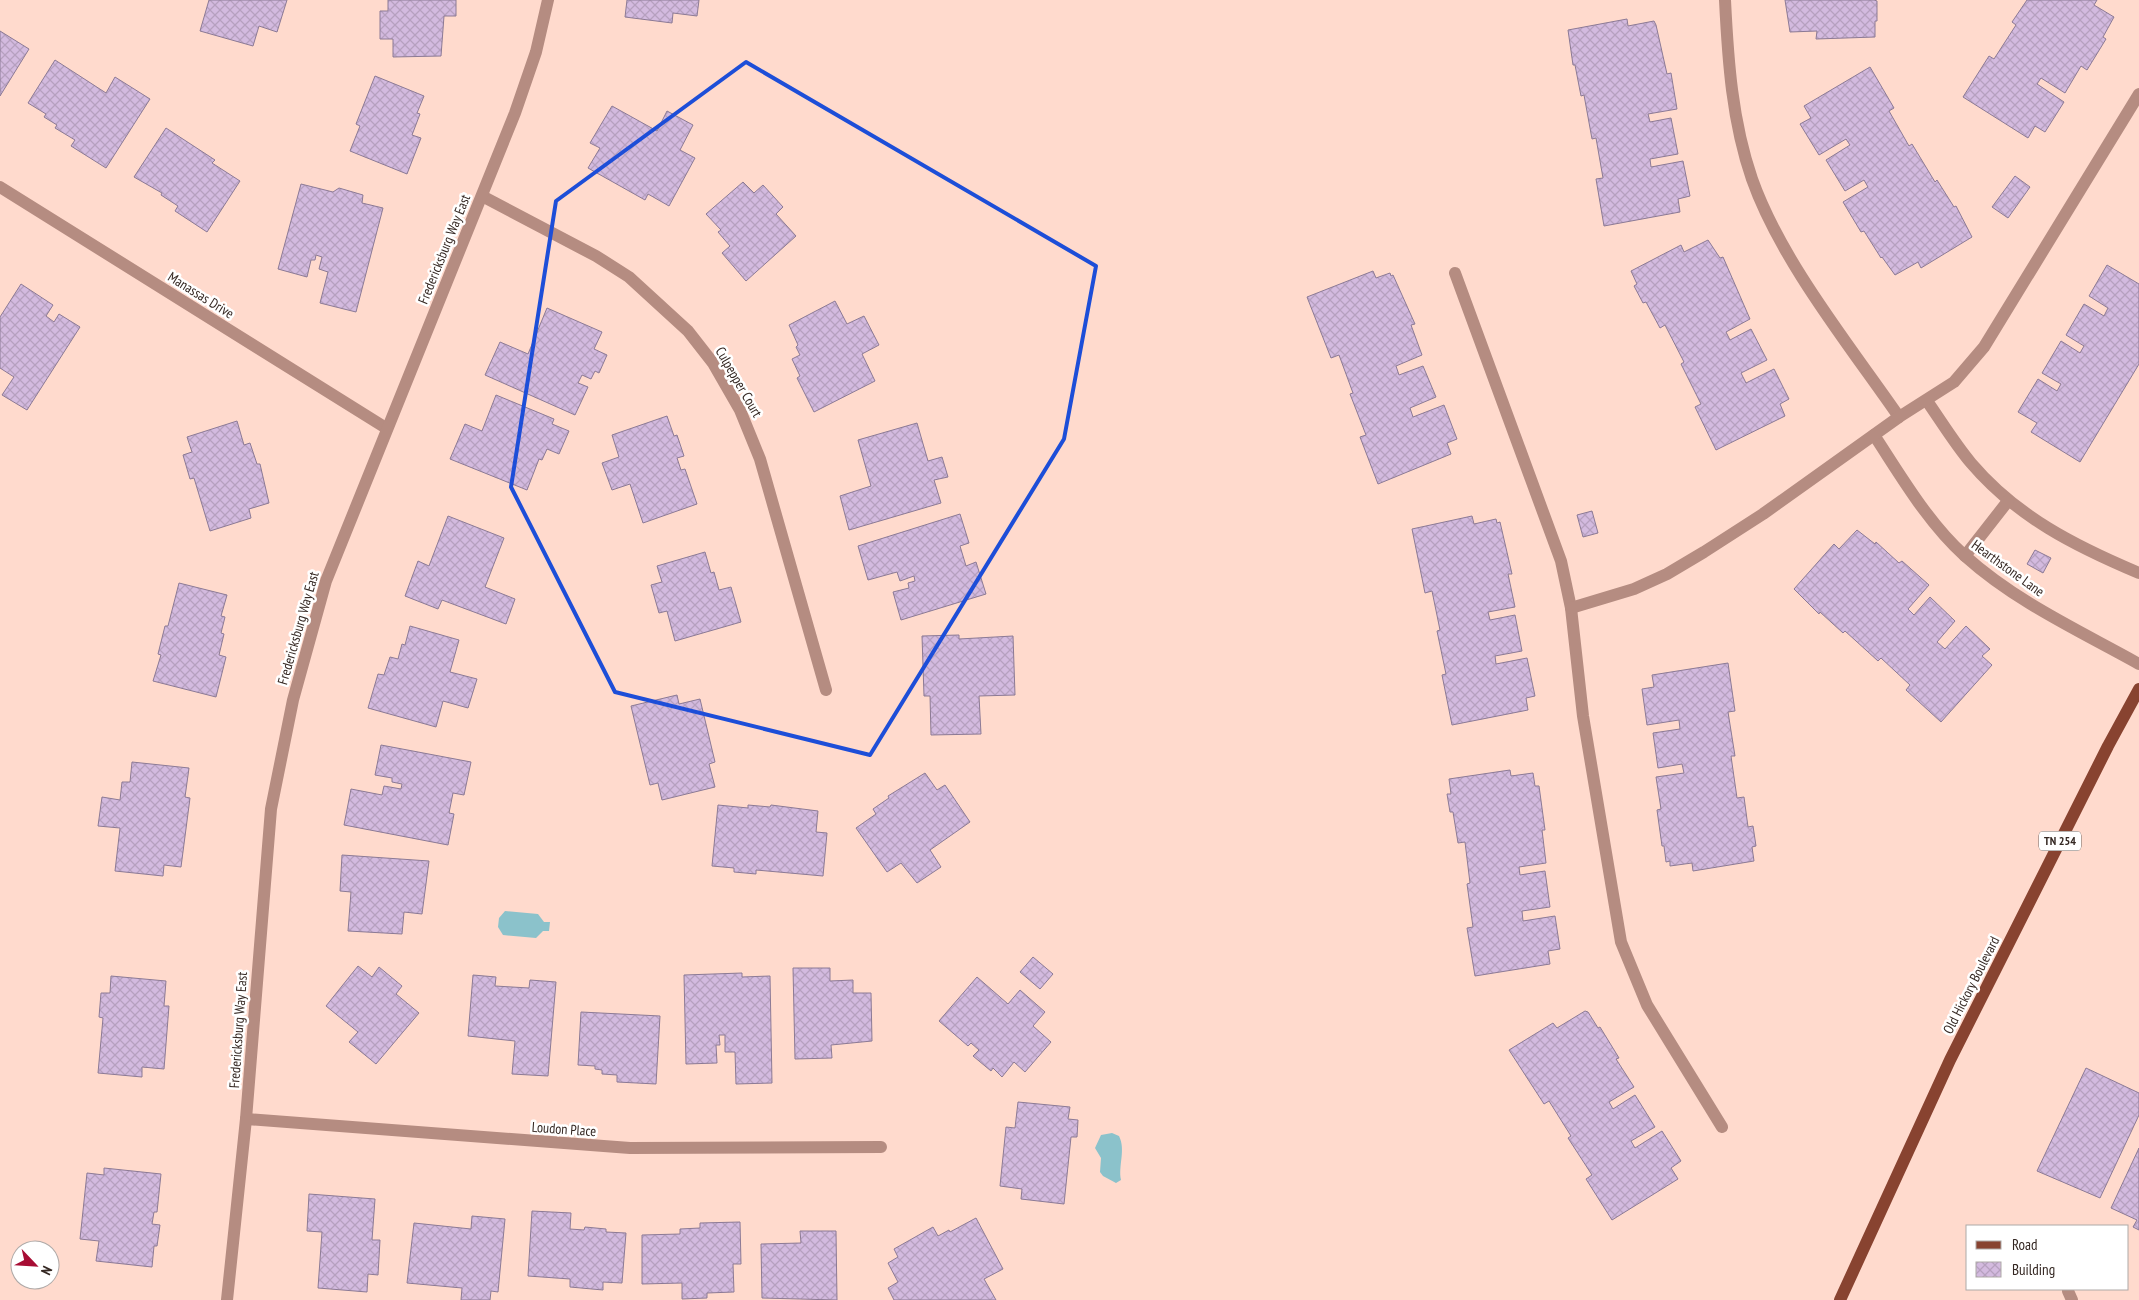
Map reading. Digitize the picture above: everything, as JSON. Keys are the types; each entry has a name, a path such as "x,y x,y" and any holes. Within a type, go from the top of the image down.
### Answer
{"main road":[{"name":"Old Hickory Boulevard","path":"1840,1300 1950,1060 2108,746 2139,690"}],"street":[{"name":"Fredericksburg Way East","path":"227,1300 246,1119 266,862 279,760 306,646 326,581 386,428 482,196 530,70 548,0"},
{"path":"1725,0 1730,85 1735,115 1746,160 1760,200 1810,290 1899,417"},
{"path":"1572,608 1634,589 1667,574 1763,514 1899,417 1927,401 1954,382 1984,347 2139,94"},
{"name":"Manassas Drive","path":"0,187 386,428"},
{"name":"Culpepper Court","path":"482,196 596,256 628,277 688,331 713,363 740,410 760,458 826,690"},
{"path":"1455,273 1561,561 1572,608 1583,716 1621,942 1647,1005 1722,1127"},
{"path":"1927,401 1969,461 2008,501 2055,534 2139,573"},
{"name":"Hearthstone Lane","path":"1874,435 1923,506 1965,556 2029,604 2139,664"},
{"path":"1965,556 2008,501"},
{"name":"Loudon Place","path":"246,1119 630,1148 881,1147"}],"highlighted area":[{"path":"746,62 1096,266 1064,439 870,755 615,692 511,487 556,201"}],"water":[{"path":"505,911 538,914 544,922 550,922 549,931 543,931 536,938 503,935 498,927 499,918"},
{"path":"1112,1133 1119,1136 1122,1147 1121,1180 1116,1183 1103,1176 1100,1172 1101,1158 1095,1148 1101,1135"}],"building":[{"path":"209,0 287,0 277,32 259,26 253,46 200,31"},
{"path":"388,0 456,0 456,16 444,16 441,56 393,57 393,39 380,39 380,11 388,11"},
{"path":"627,0 699,0 697,16 673,13 672,23 625,17"},
{"path":"1785,0 1877,1 1875,37 1816,39 1817,31 1790,32"},
{"path":"2027,0 2097,0 2094,5 2114,17 2103,37 2106,39 2087,70 2081,66 2065,93 2041,78 2037,84 2064,102 2045,132 2035,126 2028,138 1963,97 1989,56 1994,59 2016,25 2012,22"},
{"path":"1627,19 1628,26 1654,21 1667,74 1671,73 1677,109 1648,114 1650,122 1671,118 1678,154 1650,159 1651,167 1683,161 1690,196 1678,199 1680,212 1604,226 1596,179 1603,178 1596,138 1592,139 1584,95 1581,96 1575,65 1573,65 1568,30"},
{"path":"0,31 29,49 0,96"},
{"path":"55,60 106,93 115,77 150,99 106,168 71,146 75,140 55,128 57,125 44,117 46,114 28,103"},
{"path":"1870,67 1894,108 1889,111 1909,146 1912,144 1935,182 1937,180 1954,207 1956,206 1972,237 1921,268 1918,262 1895,275 1881,258 1864,231 1861,232 1843,202 1868,187 1864,180 1845,191 1826,160 1850,145 1846,139 1819,155 1800,124 1811,118 1804,106"},
{"path":"375,76 424,96 417,113 420,114 412,135 421,138 407,174 350,151 360,126 356,124"},
{"path":"612,106 657,131 667,111 693,125 680,150 695,158 669,206 648,194 645,200 588,168 600,148 590,143"},
{"path":"166,128 215,160 212,163 240,181 207,232 175,211 178,206 161,195 162,193 134,177"},
{"path":"2015,176 2030,187 2008,218 1992,207"},
{"path":"743,182 754,193 763,185 783,207 776,214 796,236 746,281 722,253 730,246 718,232 721,230 706,214"},
{"path":"301,184 333,192 339,188 363,195 362,203 383,208 356,312 320,303 328,272 319,269 322,257 316,255 315,260 311,260 307,277 278,269"},
{"path":"1708,240 1720,258 1723,257 1750,319 1726,332 1730,340 1751,329 1767,360 1741,373 1746,383 1774,369 1789,399 1780,404 1785,416 1716,450 1695,407 1701,404 1681,364 1684,362 1665,325 1660,328 1646,302 1643,303 1634,286 1637,284 1631,271 1681,245 1684,252"},
{"path":"2107,265 2139,284 2139,364 2080,462 2031,432 2037,423 2018,412 2038,379 2057,391 2061,384 2042,373 2061,341 2080,353 2084,346 2066,335 2084,304 2104,316 2108,308 2089,296"},
{"path":"1373,271 1376,278 1390,273 1391,276 1393,275 1415,324 1411,325 1422,355 1396,366 1399,375 1423,366 1436,397 1410,408 1413,417 1444,405 1457,439 1447,443 1451,454 1378,484 1360,437 1366,435 1350,394 1353,393 1339,355 1331,358 1307,297"},
{"path":"21,284 53,305 46,316 54,322 59,314 80,327 27,410 2,395 14,377 0,368 0,317"},
{"path":"835,301 847,324 864,316 879,345 862,354 875,381 814,412 797,378 800,376 792,359 800,355 796,347 798,345 789,325"},
{"path":"547,308 602,332 594,349 607,355 599,373 595,371 591,379 582,375 578,383 588,387 575,415 485,375 500,342 528,354"},
{"path":"496,395 554,419 552,424 569,431 559,454 547,449 542,460 539,459 527,490 450,459 465,424 482,431"},
{"path":"667,416 674,436 677,435 684,456 677,458 681,470 685,469 697,504 643,523 630,484 612,490 602,463 619,457 612,435"},
{"path":"237,421 244,445 250,443 257,464 260,464 269,503 249,509 251,518 210,531 194,478 190,479 183,455 192,452 187,437"},
{"path":"917,423 928,461 942,457 948,477 934,480 941,503 849,530 840,496 871,486 858,440"},
{"path":"1592,511 1598,533 1583,537 1577,515"},
{"path":"960,514 969,543 960,546 966,566 976,562 986,594 901,620 893,592 909,588 908,583 915,581 914,576 900,581 897,572 868,580 858,546"},
{"path":"448,516 504,538 485,587 515,599 506,624 442,600 438,609 405,596 418,561 429,566"},
{"path":"1472,516 1474,524 1496,519 1497,523 1500,522 1512,574 1508,574 1515,607 1488,612 1490,620 1515,615 1522,651 1495,656 1496,664 1527,658 1535,696 1526,698 1528,710 1452,725 1442,675 1446,674 1437,631 1440,630 1432,591 1425,593 1412,529"},
{"path":"1857,530 1875,544 1876,542 1899,563 1902,561 1929,585 1908,609 1914,615 1930,597 1955,621 1937,642 1945,649 1966,626 1990,649 1982,656 1992,665 1941,722 1906,690 1910,685 1881,658 1878,661 1845,631 1843,633 1820,612 1819,614 1794,589 1834,544 1839,549"},
{"path":"2035,550 2051,558 2043,573 2027,564"},
{"path":"705,552 711,573 714,572 719,590 731,587 741,622 675,641 667,611 659,613 651,585 662,582 657,566"},
{"path":"179,583 227,595 221,616 225,617 221,633 224,634 219,655 226,657 216,697 153,681 161,655 158,654 165,626 168,626"},
{"path":"410,626 459,640 450,672 477,679 468,708 443,701 436,727 368,708 378,674 384,675 390,657 398,659 402,644 405,645"},
{"path":"959,635 959,639 1013,636 1015,695 979,696 981,734 931,735 930,696 924,696 922,636"},
{"path":"1728,663 1735,711 1728,712 1735,756 1731,756 1737,798 1744,797 1748,827 1753,826 1756,846 1752,847 1754,861 1693,871 1692,863 1670,866 1670,861 1666,862 1664,846 1662,846 1657,810 1661,809 1656,777 1684,773 1682,764 1658,768 1653,733 1680,729 1679,720 1647,725 1642,689 1654,687 1652,675"},
{"path":"677,695 679,704 700,699 715,762 709,764 715,787 662,800 658,783 650,785 631,706"},
{"path":"381,745 471,762 464,795 453,793 449,813 454,814 448,845 344,825 351,789 382,795 384,786 401,789 402,784 392,782 392,778 375,775"},
{"path":"132,762 189,768 185,797 190,798 181,867 164,865 163,876 115,871 120,828 98,826 102,797 120,800 122,782 130,782"},
{"path":"1510,770 1511,776 1533,773 1535,786 1539,786 1545,830 1542,830 1546,863 1519,867 1520,875 1545,871 1550,907 1522,911 1523,921 1555,916 1560,949 1548,951 1550,964 1475,976 1467,928 1473,927 1467,884 1470,883 1465,842 1458,843 1453,812 1450,812 1447,794 1451,794 1449,779"},
{"path":"925,773 937,790 945,785 970,822 930,850 941,867 917,883 901,863 887,872 856,828 876,814 873,809 889,798 888,796"},
{"path":"718,805 748,808 748,805 770,807 771,805 818,811 816,832 827,833 823,876 756,870 756,874 734,872 734,868 712,866"},
{"path":"342,855 429,861 422,914 404,912 402,934 348,931 351,892 340,891"},
{"path":"1033,957 1053,974 1040,989 1020,972"},
{"path":"358,966 372,977 379,967 402,986 396,994 419,1013 376,1064 349,1042 358,1032 326,1006"},
{"path":"793,968 830,968 830,981 853,980 853,993 871,993 872,1041 831,1045 832,1058 795,1059"},
{"path":"742,973 742,977 770,976 772,1083 736,1084 735,1052 725,1052 725,1035 719,1035 720,1045 716,1045 717,1063 686,1064 684,975"},
{"path":"473,975 496,977 495,986 529,988 530,980 556,982 548,1076 512,1074 515,1041 468,1036"},
{"path":"111,976 166,981 164,1006 169,1006 164,1069 142,1067 142,1077 98,1073 103,1018 99,1017 101,993 110,993"},
{"path":"977,977 1008,1004 1020,990 1045,1012 1033,1026 1051,1042 1025,1072 1014,1062 1002,1077 993,1068 991,1071 973,1056 979,1050 971,1043 968,1046 939,1021"},
{"path":"1585,1011 1588,1012 1598,1028 1600,1027 1619,1058 1616,1059 1634,1087 1609,1102 1613,1109 1635,1095 1655,1127 1631,1141 1635,1148 1662,1131 1681,1161 1671,1168 1678,1179 1612,1220 1586,1179 1592,1175 1568,1138 1571,1136 1549,1101 1544,1104 1509,1050 1553,1023 1557,1028"},
{"path":"581,1012 660,1016 656,1084 617,1082 617,1075 602,1074 602,1070 595,1069 595,1066 578,1065"},
{"path":"2086,1068 2139,1093 2139,1115 2100,1198 2037,1171"},
{"path":"1018,1102 1070,1107 1068,1119 1078,1120 1077,1137 1071,1137 1064,1204 1021,1199 1022,1189 1000,1186 1006,1127 1015,1128"},
{"path":"2139,1148 2139,1230 2133,1227 2137,1220 2111,1208"},
{"path":"104,1168 161,1174 157,1212 154,1212 152,1224 160,1225 157,1246 154,1246 152,1267 96,1261 99,1241 80,1239 87,1173 104,1175"},
{"path":"309,1194 375,1199 372,1240 380,1240 378,1275 368,1274 367,1292 318,1288 322,1232 307,1231"},
{"path":"532,1211 571,1213 570,1229 584,1230 585,1227 606,1229 606,1232 626,1233 622,1283 603,1282 603,1290 570,1287 570,1279 528,1276"},
{"path":"472,1216 505,1219 498,1292 491,1291 490,1300 461,1300 462,1288 407,1283 414,1223 471,1229"},
{"path":"976,1218 1003,1269 984,1279 996,1300 894,1300 888,1288 898,1282 888,1263 898,1257 894,1249 933,1227 938,1236 949,1230 950,1232"},
{"path":"740,1222 741,1264 733,1264 734,1292 707,1293 707,1298 682,1299 682,1283 642,1284 642,1235 680,1234 680,1229 700,1228 700,1223"},
{"path":"800,1231 836,1231 837,1300 762,1298 761,1244 801,1243"}]}
